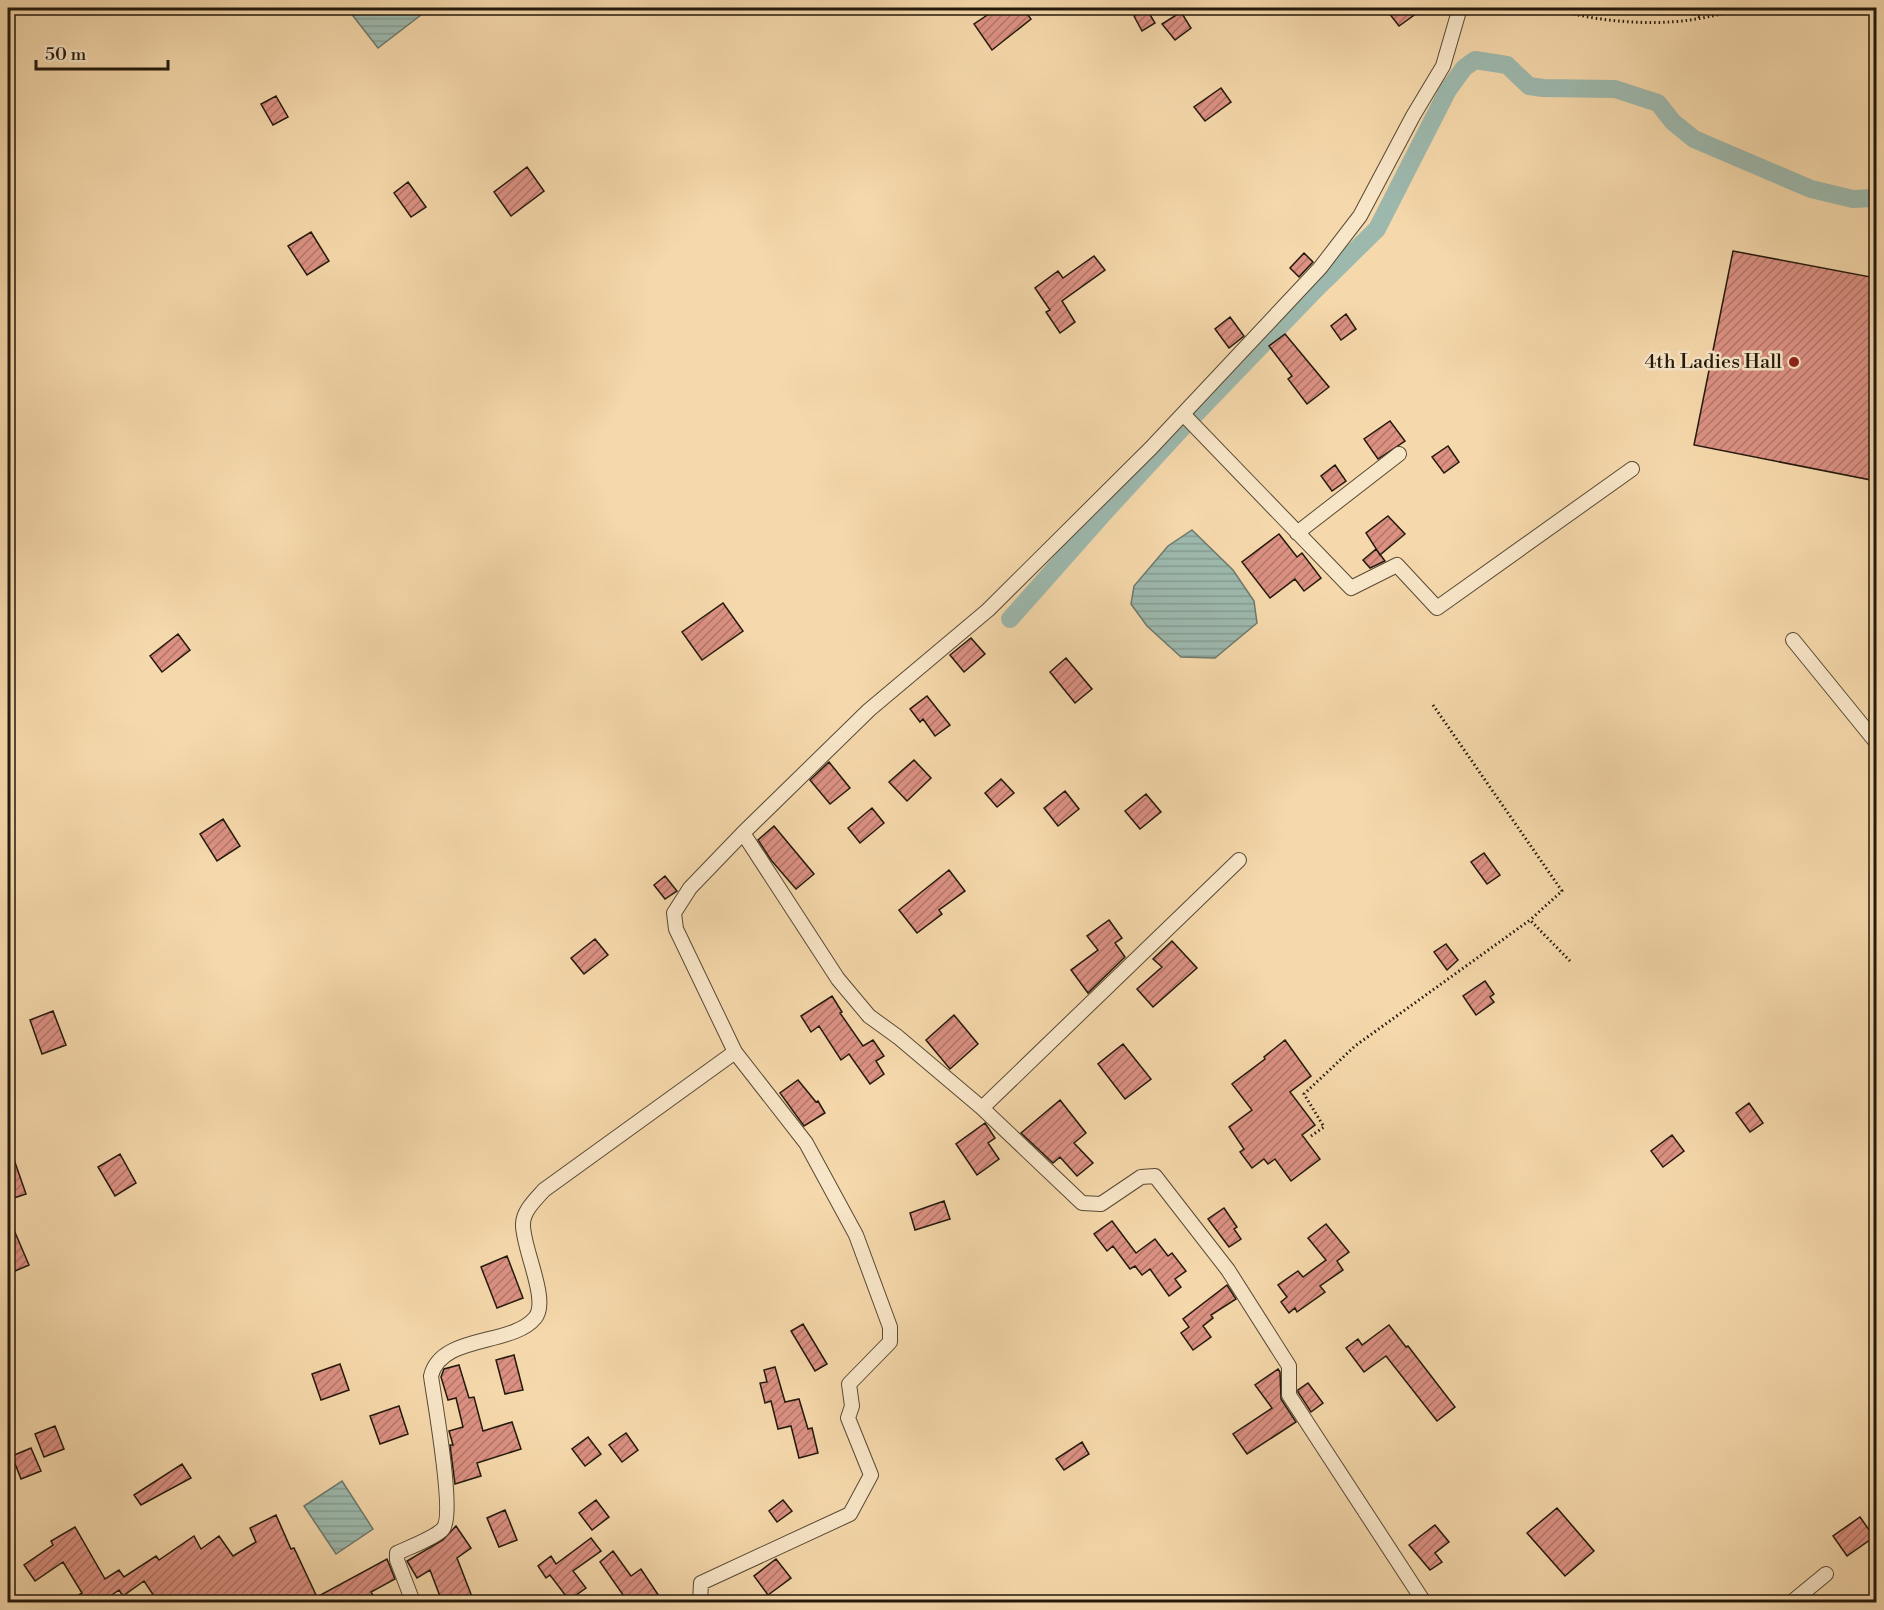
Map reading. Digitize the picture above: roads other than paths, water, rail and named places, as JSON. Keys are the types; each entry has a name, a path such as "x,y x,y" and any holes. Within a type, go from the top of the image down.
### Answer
{"street":[{"path":"700,1602 701,1582 850,1514 871,1475 848,1418 852,1406 849,1384 890,1342 890,1327 850,1225 806,1143 735,1052 676,928 674,913 690,888 869,710 988,610 1151,448 1320,268 1360,216 1413,116 1443,66 1459,11"},
{"path":"1184,415 1351,588 1397,565 1437,608 1632,469"},
{"path":"1297,533 1399,454"},
{"path":"1793,640 1876,742"},
{"path":"743,833 838,979 869,1016 907,1044 982,1108 1082,1203 1101,1204 1141,1177 1155,1176 1228,1270 1289,1366 1289,1395 1424,1602"},
{"path":"982,1108 1239,860"},
{"path":"413,1602 397,1560 397,1553 442,1530 447,1522 447,1492 431,1376 433,1366 442,1356 523,1328 536,1317 540,1302 522,1223 528,1208 544,1190 735,1052"},
{"path":"1792,1602 1826,1574"}],"waterway":[{"path":"1010,619 1184,426 1377,229 1448,90 1464,68 1475,60 1507,65 1529,86 1615,89 1658,103 1673,122 1694,139 1811,189 1853,199 1874,198 1876,200"}],"place":[{"name":"4th Ladies Hall","path":"1794,362"}]}
